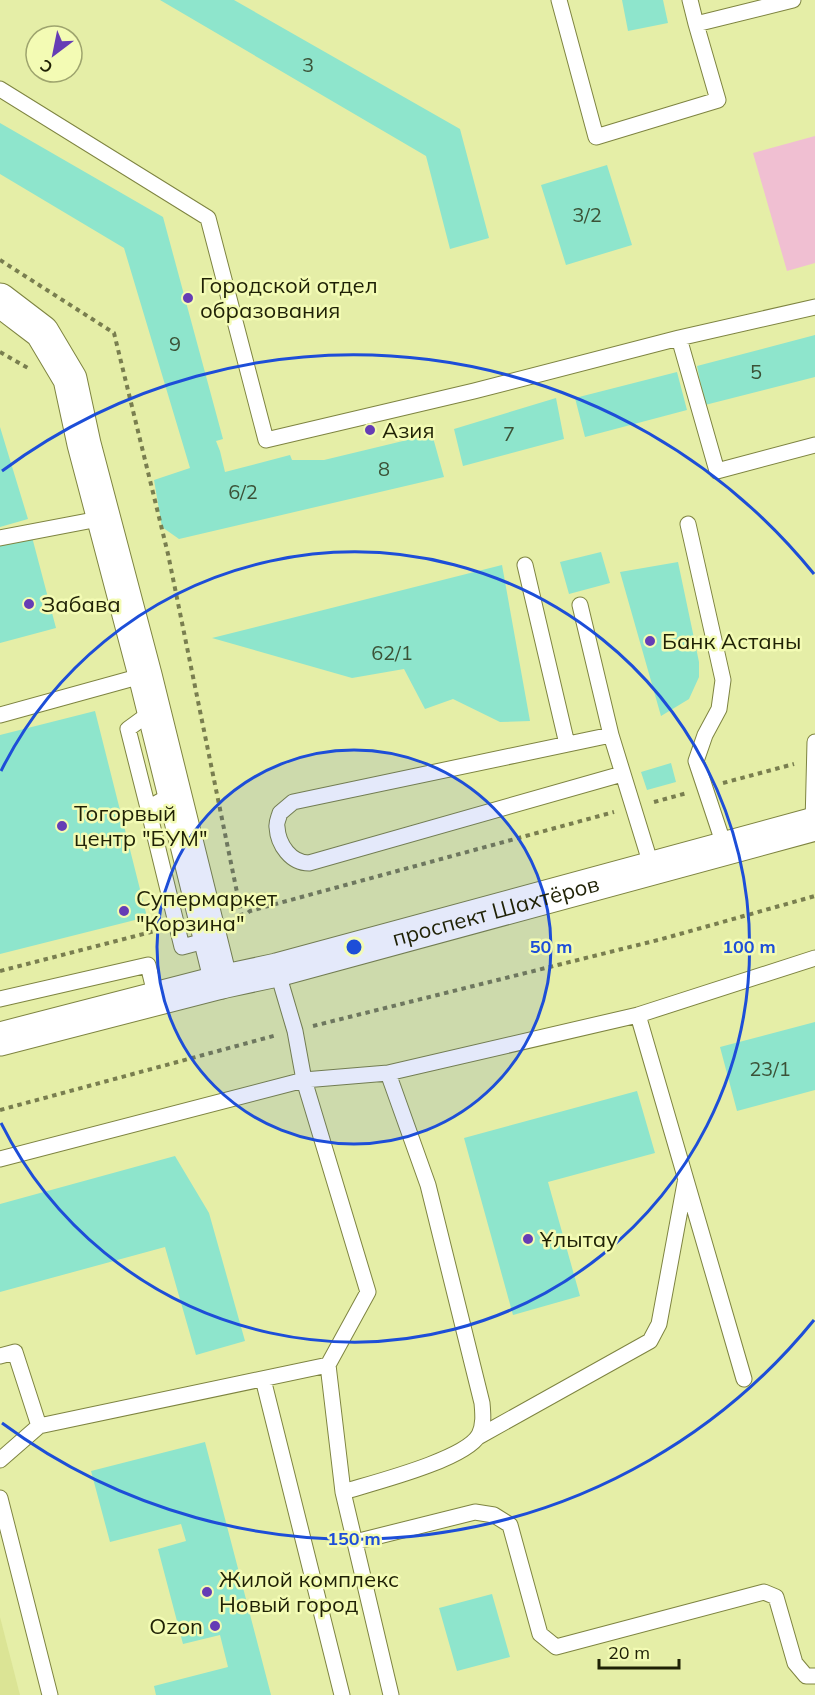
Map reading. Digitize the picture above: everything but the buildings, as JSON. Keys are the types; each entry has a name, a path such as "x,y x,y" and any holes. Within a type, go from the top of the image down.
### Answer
{"street":[{"path":"0,300 42,332 70,379 154,710 161,801 212,939 221,982"},
{"name":"проспект Шахтёров","path":"0,1038 277,970 814,824"}],"lane":[{"path":"559,0 596,137 718,100 690,0"},
{"path":"696,24 793,0"},
{"path":"0,89 208,218 266,440 474,391 679,338 815,307"},
{"path":"679,338 717,471 815,445"},
{"path":"0,538 104,518"},
{"path":"688,524 723,680 719,709 705,735 696,761 703,788 725,848"},
{"path":"525,566 567,744"},
{"path":"580,605 611,735 652,868"},
{"path":"0,715 145,675"},
{"path":"611,735 293,802 280,813 277,827 282,846 292,858 300,863 309,863 622,774"},
{"path":"814,824 815,742"},
{"path":"161,801 177,926 182,947 212,939"},
{"path":"0,1159 304,1080 388,1073 638,1015 815,958"},
{"path":"0,999 148,965 156,998"},
{"path":"277,970 295,1030 304,1080 368,1292 328,1365 343,1492 391,1695"},
{"path":"638,1015 744,1379"},
{"path":"388,1073 428,1185 482,1403 483,1424 478,1437"},
{"path":"343,1492 453,1455 478,1437 650,1341 659,1324 686,1179"},
{"path":"0,1356 15,1352 39,1426"},
{"path":"0,1460 39,1426 328,1365"},
{"path":"263,1379 342,1695"},
{"path":"0,1498 50,1695"},
{"path":"355,1542 475,1512 494,1515 510,1525 540,1634 556,1647 764,1592 776,1597 795,1663 807,1676 815,1676"}],"path":[{"path":"0,260 114,333 168,554 242,917"},
{"path":"212,939 250,911 815,758"},
{"path":"0,1110 295,1030 662,939 815,896"},
{"path":"0,971 177,926"}],"shaded area":[{"path":"815,136 815,263 787,271 753,153"},
{"path":"0,1617 20,1695 0,1695"}],"place":[{"name":"Городской отдел образования","path":"188,298"},
{"name":"Азия","path":"370,430"},
{"name":"Забава","path":"29,604"},
{"name":"Банк Астаны","path":"650,641"},
{"name":"Тогорвый центр \"БУМ\"","path":"62,826"},
{"name":"Супермаркет \"Корзина\"","path":"124,911"},
{"name":"Ұлытау","path":"528,1239"},
{"name":"Жилой комплекс Новый город","path":"207,1592"},
{"name":"Ozon","path":"215,1626"}]}
